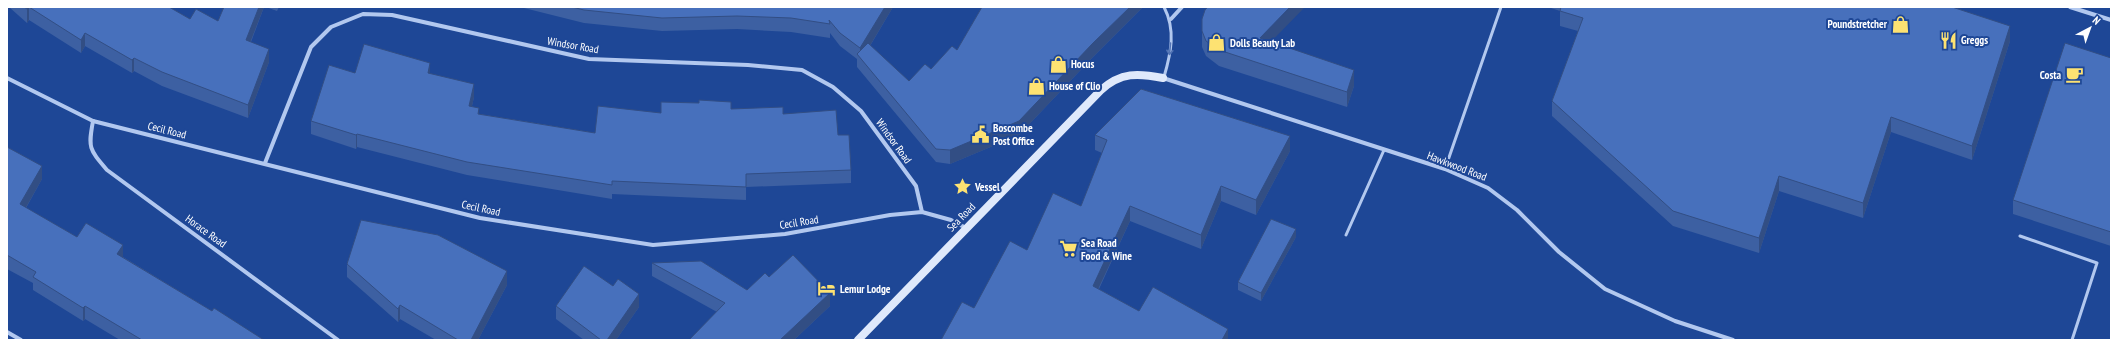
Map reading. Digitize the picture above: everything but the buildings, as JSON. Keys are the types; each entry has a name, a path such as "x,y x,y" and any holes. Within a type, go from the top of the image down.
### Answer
{"street":[{"path":"2070,7 2111,20"},
{"path":"1171,19 1181,8"},
{"name":"Windsor Road","path":"265,163 311,47 332,27 363,14 392,15 588,59 748,65 802,70 833,87 861,112 916,186 922,212"},
{"name":"Sea Road","path":"860,339 966,228 1112,80 1125,76 1143,74 1163,78"},
{"name":"Cecil Road","path":"7,78 93,121 480,218 653,245 785,234 922,212 951,220 966,228"},
{"name":"Hawkwood Road","path":"1163,78 1445,169 1488,188 1511,206 1559,252 1605,289 1675,321 1733,340"},
{"name":"Horace Road","path":"93,121 89,143 96,156 107,170 338,340"},
{"path":"7,332 21,340"}],"lane":[{"path":"1163,78 1170,55 1171,19 1164,7"},
{"path":"1445,169 1501,7"},
{"path":"1346,235 1384,150"},
{"path":"2020,236 2097,262 2072,340"}],"place":[{"name":"Poundstretcher","path":"1900,24"},
{"name":"Greggs","path":"1948,40"},
{"name":"Dolls Beauty Lab","path":"1217,43"},
{"name":"Hocus","path":"1058,64"},
{"name":"Costa","path":"2074,75"},
{"name":"House of Clio","path":"1036,86"},
{"name":"Boscombe Post Office","path":"980,134"},
{"name":"Vessel","path":"962,187"},
{"name":"Sea Road Food & Wine","path":"1068,249"},
{"name":"Lemur Lodge","path":"827,289"}]}
